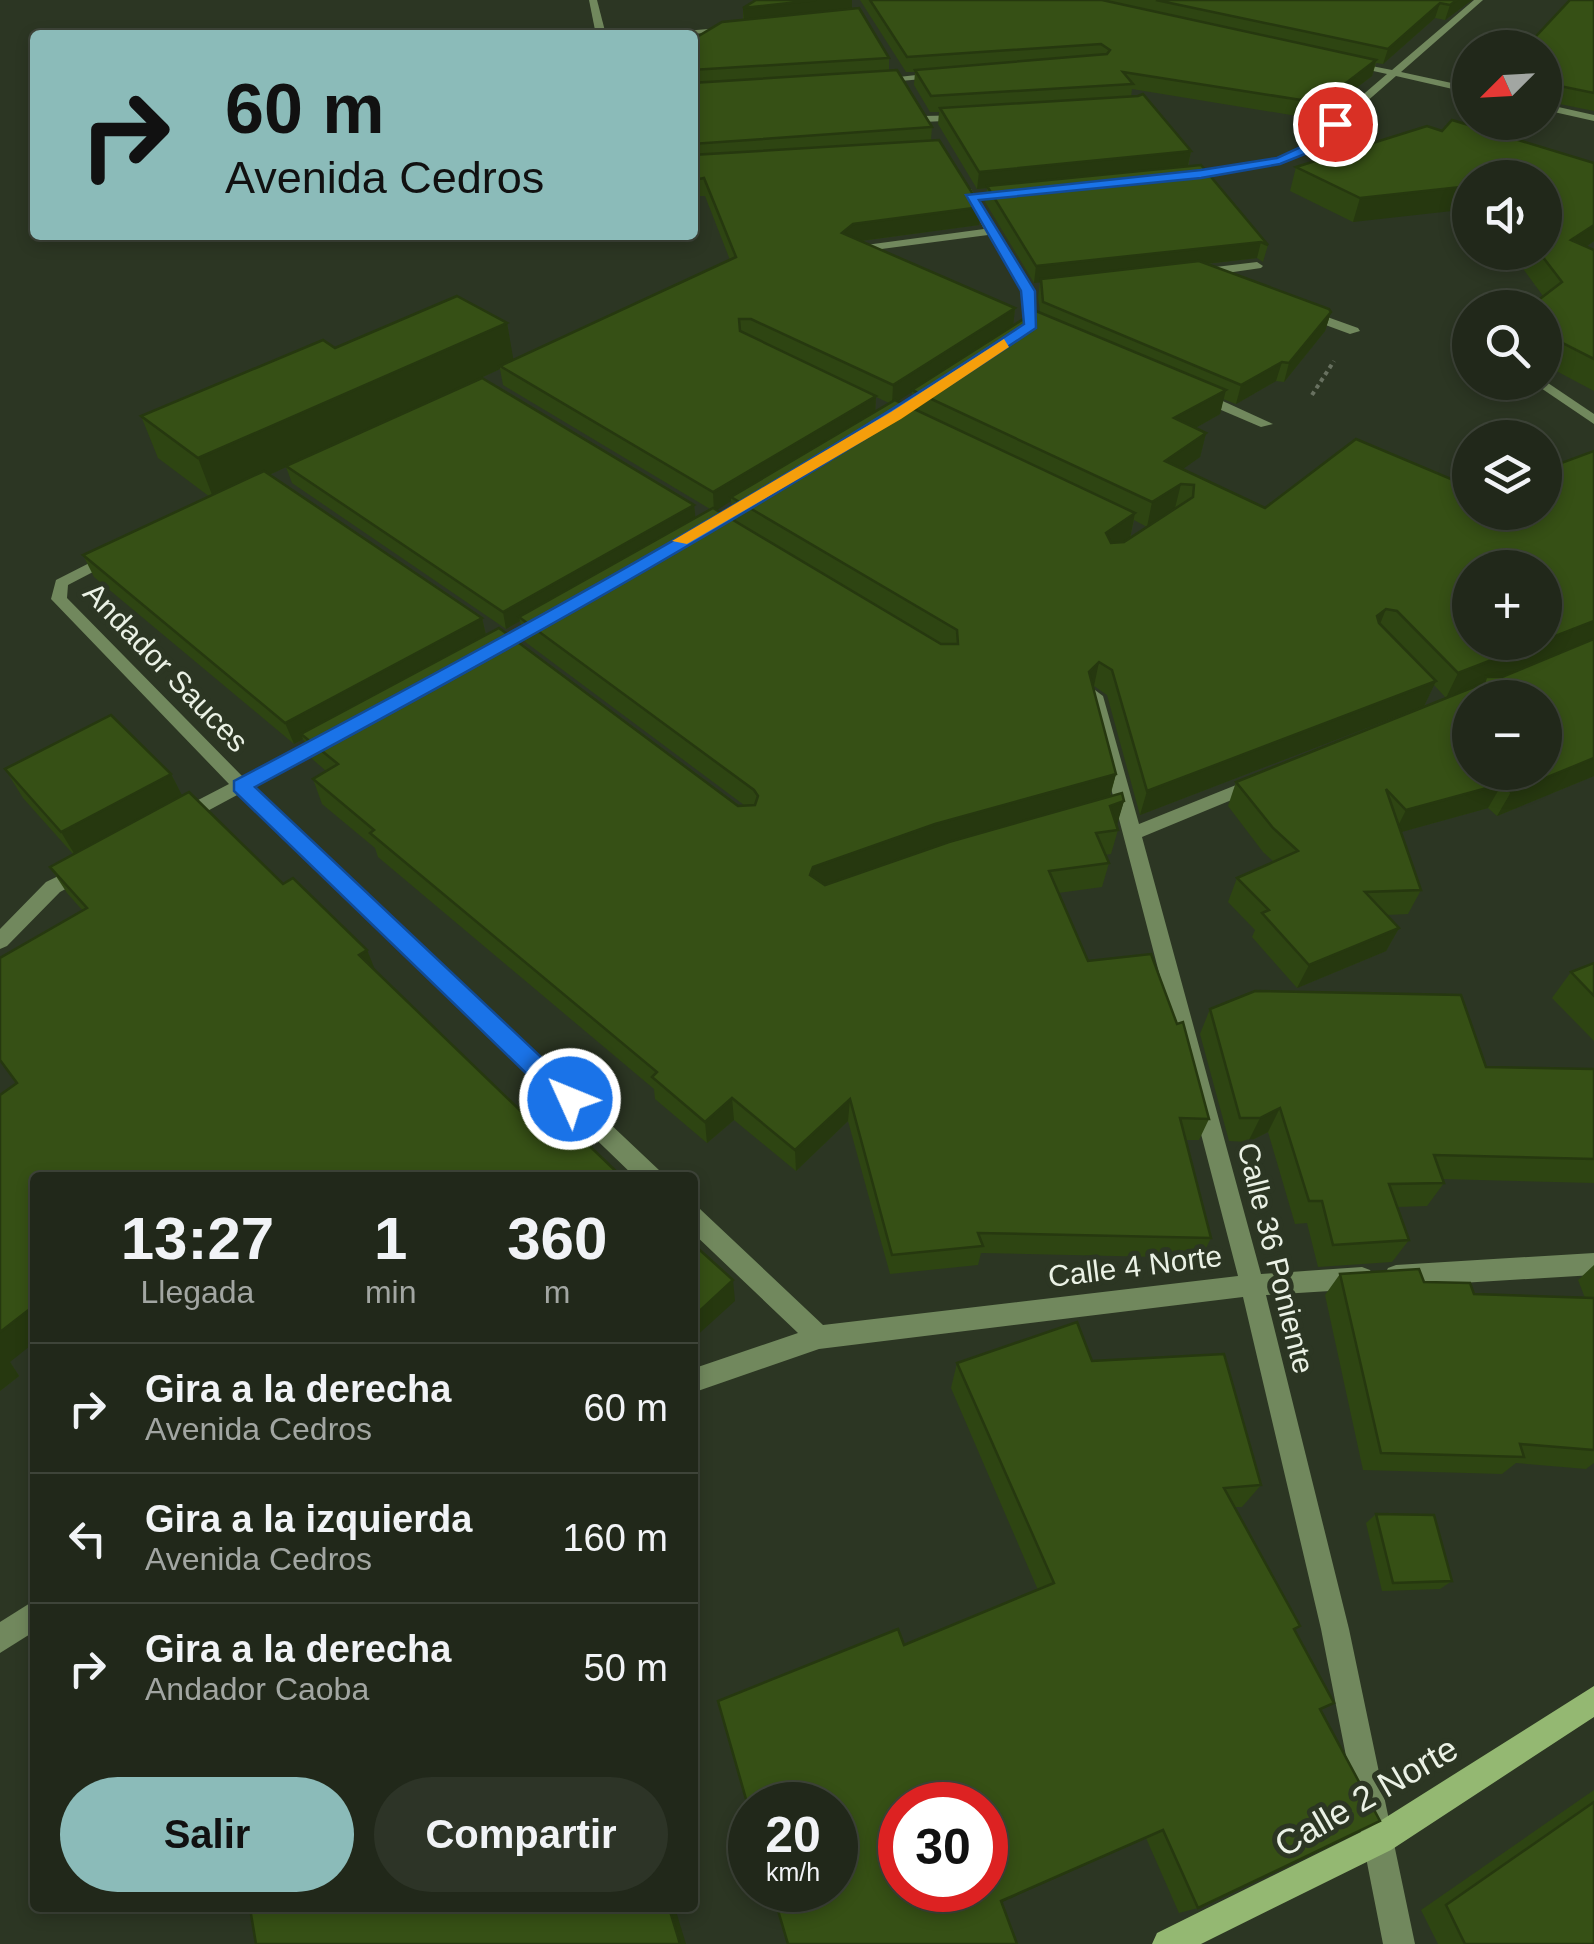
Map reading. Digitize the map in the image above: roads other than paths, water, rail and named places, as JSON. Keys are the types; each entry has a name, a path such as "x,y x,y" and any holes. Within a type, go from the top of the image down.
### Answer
{"street":[{"path":"593,0 600,30"},
{"path":"1163,178 1280,161 1306,150 1478,0"},
{"path":"698,33 748,28"},
{"path":"1338,60 1452,86"},
{"path":"888,63 906,92"},
{"path":"860,81 952,75"},
{"path":"914,106 932,135"},
{"path":"1562,111 1594,118"},
{"path":"923,119 980,116"},
{"path":"961,182 1028,291 1031,325"},
{"path":"970,197 990,195"},
{"path":"887,265 851,250 992,231"},
{"path":"1176,276 1256,266"},
{"path":"1195,274 1230,286"},
{"path":"1028,291 1046,289"},
{"path":"1284,305 1354,330"},
{"path":"1013,318 1049,333"},
{"path":"1016,335 1031,325"},
{"path":"1176,386 1266,424"},
{"path":"1562,398 1594,420"},
{"name":"Andador Sauces","path":"130,548 61,583 59,600 241,786"},
{"name":"Calle 36 Poniente","path":"1095,696 1115,808 1134,832 1254,1285 1380,1839 1399,1944"},
{"path":"171,823 341,732"},
{"path":"1134,832 1279,774"},
{"path":"241,786 646,1172"},
{"path":"0,940 54,887 104,860"},
{"path":"698,1222 820,1337"},
{"name":"Calle 4 Norte","path":"698,1379 820,1337 1254,1285 1594,1264"},
{"path":"0,1639 30,1618"},
{"name":"Calle 2 Norte","path":"1168,1944 1380,1839 1594,1700"}]}
